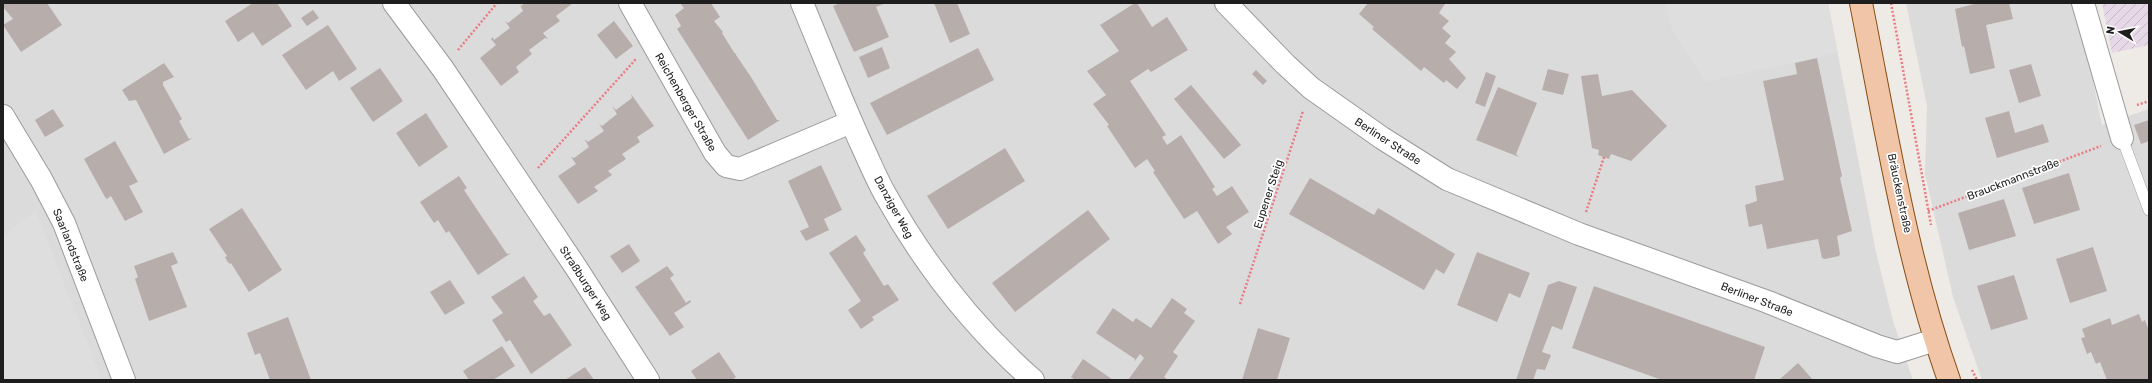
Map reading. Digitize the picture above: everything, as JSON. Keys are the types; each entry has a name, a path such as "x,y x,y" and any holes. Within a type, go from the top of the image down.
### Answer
{"main road":[{"name":"Bräuckenstraße","path":"1861,3 1905,220 1935,340 1949,380"}],"street":[{"name":"Straßburger Weg","path":"394,3 443,69 522,186 648,380"},
{"name":"Reichenberger Straße","path":"630,3 695,120 715,153 726,166 740,169 852,122"},
{"name":"Danziger Weg","path":"802,3 884,194 942,283 992,342 1033,380"},
{"name":"Berliner Straße","path":"1226,3 1285,64 1311,88 1382,138 1448,179 1579,234 1768,302 1860,340 1897,352 1935,340"},
{"path":"2083,3 2122,138"},
{"name":"Saarlandstraße","path":"3,116 41,179 64,223 124,380"}],"lane":[{"path":"2122,138 2149,210"}],"path":[{"path":"443,69 497,3"},
{"path":"1891,3 1932,231"},
{"path":"522,186 639,55 652,43"},
{"name":"Eupener Steig","path":"1240,304 1311,88"},
{"name":"Brauckmannstraße","path":"1905,220 2122,138"},
{"path":"1579,234 1604,157"},
{"path":"1969,363 1977,380"}],"shaded area":[{"path":"3,3 1828,3 1876,252 1893,321 1913,380 3,380"},
{"path":"1666,3 1828,3 1838,53 1705,82 1671,27"},
{"path":"1906,3 2077,3 2102,125 2149,109 2149,380 1982,380 1953,297 1925,174 1927,106"},
{"path":"2102,3 2149,3 2149,45 2112,53"},
{"path":"36,212 102,380 3,380 3,238 12,228"}],"building":[{"path":"3,3 47,3 62,25 21,52 3,25 13,19 3,7"},
{"path":"253,3 277,3 292,26 262,46 253,32 238,42 225,21"},
{"path":"519,3 521,6 525,3 573,3 556,16 560,21 543,33 548,39 545,38 529,50 532,54 516,67 519,72 501,86 480,58 496,45 491,39 493,37 494,40 510,28 505,21 508,23 523,11"},
{"path":"680,3 711,3 720,17 714,21 723,32 722,33 777,120 780,120 748,140 677,29 681,26 675,15 684,8"},
{"path":"840,3 886,3 876,7 889,37 854,52 833,6"},
{"path":"934,3 957,3 970,34 950,43"},
{"path":"1137,3 1152,27 1167,17 1188,50 1151,72 1148,69 1130,81 1166,135 1162,137 1167,145 1181,135 1215,187 1212,189 1217,196 1232,186 1249,212 1226,227 1232,234 1218,244 1197,211 1184,219 1153,172 1155,171 1147,159 1135,168 1107,126 1109,125 1093,104 1106,95 1087,71 1119,51 1100,25"},
{"path":"1368,3 1444,3 1445,4 1439,13 1449,21 1442,28 1451,36 1445,43 1456,52 1449,59 1466,78 1457,89 1446,80 1444,83 1424,67 1421,71 1372,29 1374,27 1359,14"},
{"path":"1978,3 2009,3 2013,19 1986,25 1995,68 1970,74 1964,46 1962,47 1955,9"},
{"path":"313,10 319,18 307,26 301,18"},
{"path":"614,21 633,46 616,59 597,35"},
{"path":"328,25 357,69 339,81 333,71 306,90 282,55"},
{"path":"882,47 890,68 868,78 859,57"},
{"path":"978,48 994,80 887,135 870,103"},
{"path":"1817,58 1842,176 1840,178 1852,231 1837,236 1839,256 1825,259 1822,258 1818,239 1767,249 1762,224 1749,227 1745,205 1757,201 1755,186 1784,180 1763,81 1797,74 1795,63"},
{"path":"164,63 174,77 163,82 163,85 182,119 179,121 189,139 193,138 164,154 136,100 129,101 122,90"},
{"path":"2031,64 2041,96 2019,103 2009,70"},
{"path":"380,68 403,101 373,122 350,88"},
{"path":"1548,69 1569,74 1563,95 1542,90"},
{"path":"1256,70 1267,81 1263,85 1252,74"},
{"path":"1486,72 1496,76 1485,107 1475,103"},
{"path":"1598,74 1602,96 1632,90 1667,126 1631,161 1611,154 1609,159 1598,155 1599,150 1592,148 1581,76"},
{"path":"1191,85 1241,145 1224,159 1174,99"},
{"path":"1498,87 1537,103 1516,154 1519,157 1476,140"},
{"path":"631,94 654,126 637,137 640,142 622,154 626,159 608,171 612,175 594,187 598,191 578,204 558,176 576,164 571,157 574,158 589,147 585,140 588,142 604,131 599,124 602,126 617,114 612,106 616,110 632,98"},
{"path":"53,109 64,126 45,137 35,120"},
{"path":"2009,111 2015,133 2043,124 2049,142 1997,158 1985,118"},
{"path":"426,113 448,147 419,167 396,133"},
{"path":"2149,120 2149,141 2141,144 2134,125"},
{"path":"115,141 138,182 129,186 143,212 125,221 111,196 107,199 105,197 84,159"},
{"path":"1005,148 1025,181 948,229 927,196"},
{"path":"821,165 842,210 824,219 829,230 806,241 800,231 809,227 788,181"},
{"path":"2069,173 2080,210 2034,224 2022,188"},
{"path":"459,176 467,188 464,190 482,217 507,254 511,253 478,275 449,231 446,233 438,220 434,223 420,202"},
{"path":"1310,178 1374,215 1378,208 1455,254 1444,274 1436,269 1424,290 1289,214"},
{"path":"2004,199 2016,236 1969,250 1958,213"},
{"path":"242,208 282,270 249,292 231,263 230,264 227,261 225,257 227,256 209,229"},
{"path":"1088,210 1110,239 1015,312 992,283"},
{"path":"856,235 866,250 863,253 884,286 888,284 899,300 872,317 874,320 861,329 848,310 861,301 829,253"},
{"path":"629,244 640,261 622,273 610,256"},
{"path":"2093,247 2107,291 2070,303 2056,259"},
{"path":"173,252 178,263 171,266 187,307 149,321 135,279 138,277 134,266"},
{"path":"1477,252 1530,273 1520,298 1509,293 1497,322 1457,305"},
{"path":"667,266 674,275 670,278 686,303 690,300 691,302 674,313 684,327 670,336 635,287"},
{"path":"2014,275 2028,319 1991,330 1977,286"},
{"path":"524,276 538,297 533,301 544,316 550,313 572,345 531,374 510,340 506,342 492,320 503,313 491,297"},
{"path":"450,280 465,303 445,315 430,292"},
{"path":"1559,281 1577,287 1562,330 1552,326 1542,352 1551,355 1545,370 1537,369 1533,380 1516,380 1548,285"},
{"path":"1594,286 1765,347 1754,380 1662,380 1572,348"},
{"path":"1172,298 1187,309 1184,313 1195,321 1173,352 1178,356 1164,377 1168,380 1128,380 1144,358 1140,354 1134,362 1135,359 1096,333 1113,308 1133,322 1136,318 1151,328"},
{"path":"2139,314 2142,322 2145,320 2149,331 2149,380 2107,380 2100,362 2096,364 2091,352 2087,354 2081,338 2085,337 2082,329 2110,318 2112,325"},
{"path":"288,317 311,380 270,380 260,353 255,355 247,333"},
{"path":"1258,328 1290,338 1277,380 1242,380"},
{"path":"502,346 515,366 493,380 469,380 463,371"},
{"path":"719,352 736,377 732,380 697,380 691,371"},
{"path":"1083,359 1113,380 1075,380 1071,377"},
{"path":"1798,363 1813,380 1779,380"},
{"path":"585,367 594,380 565,380"}]}
